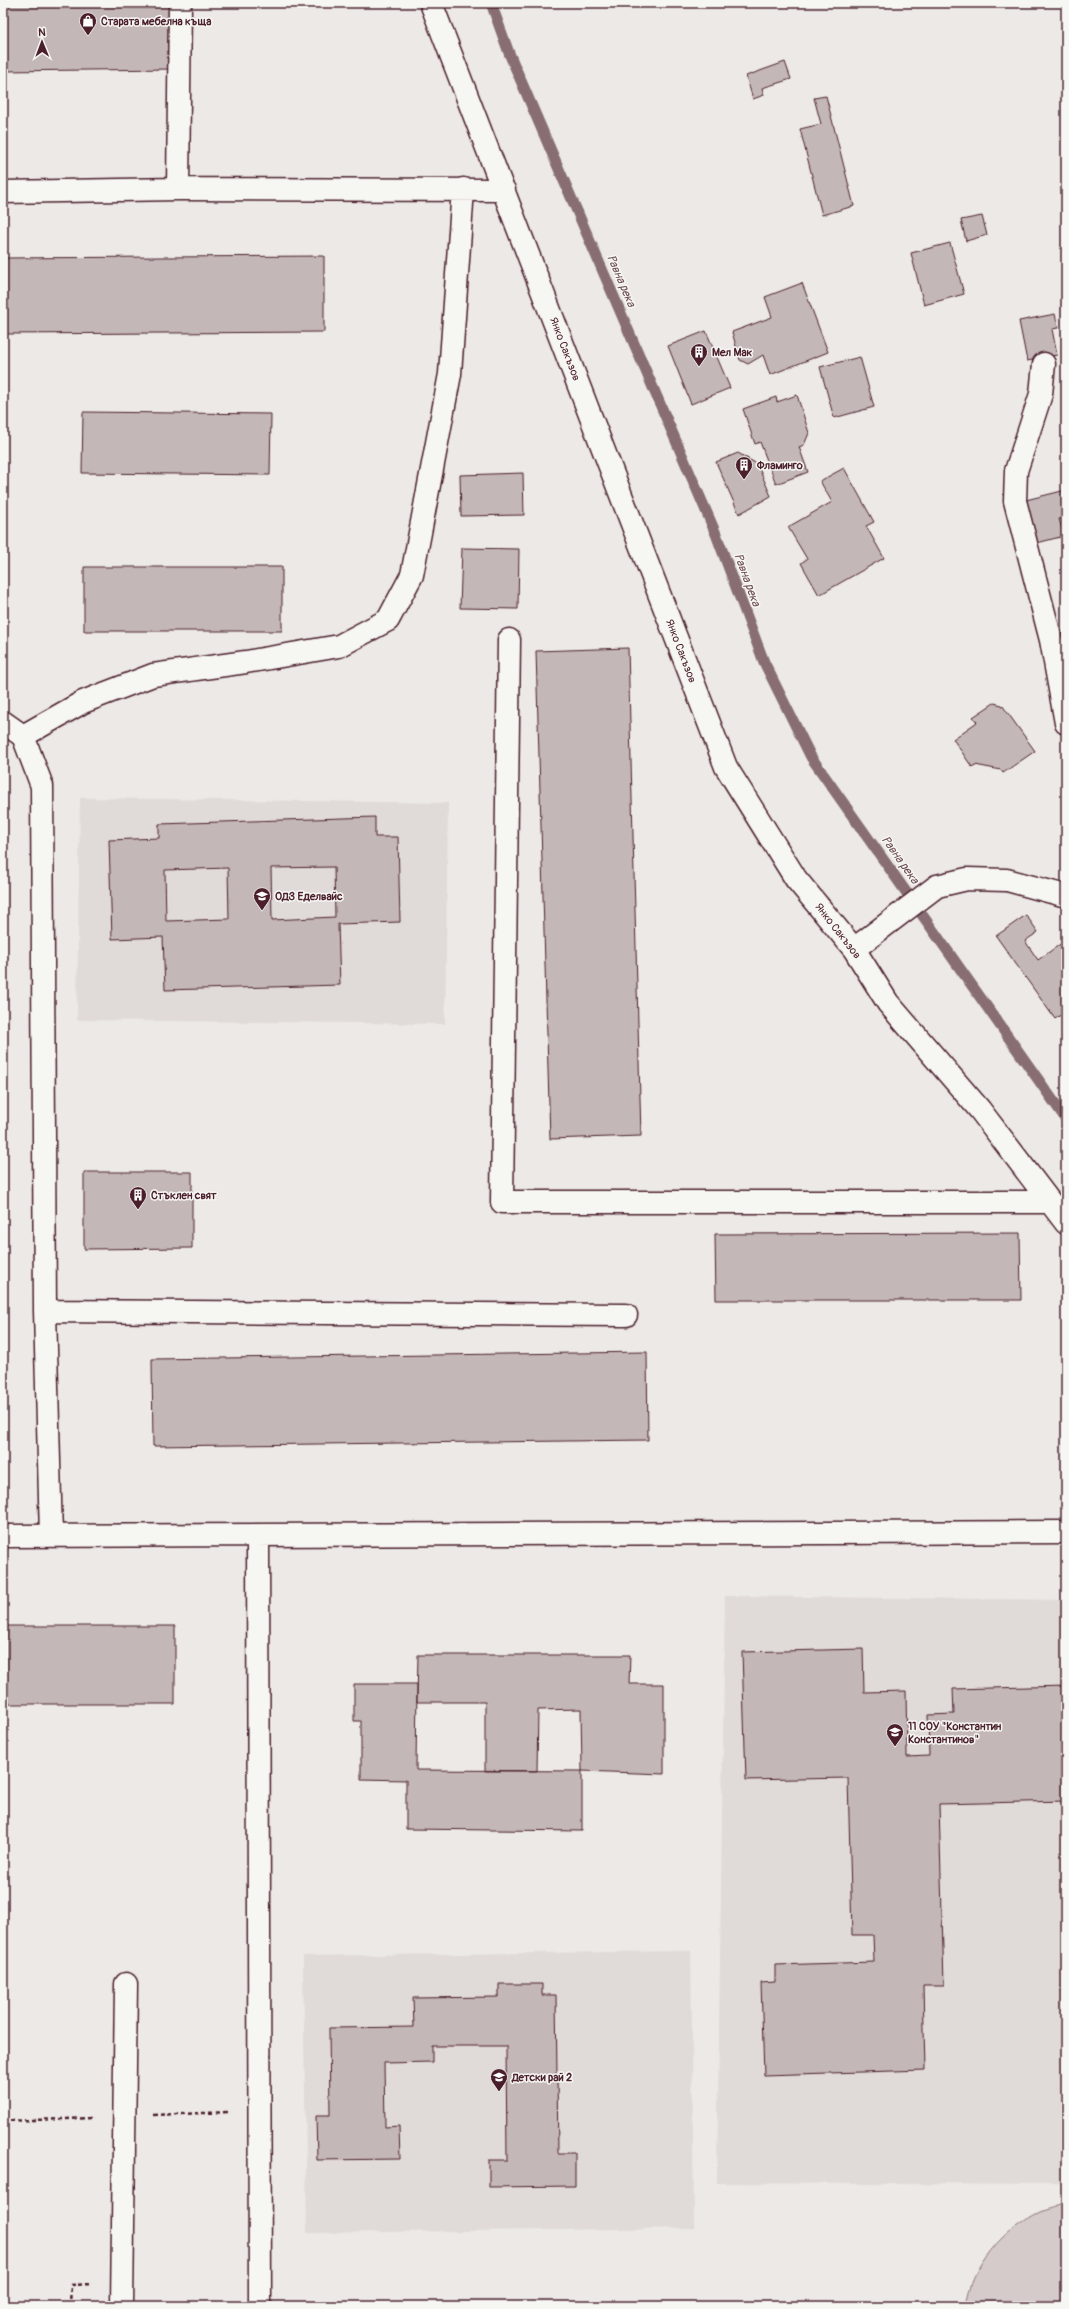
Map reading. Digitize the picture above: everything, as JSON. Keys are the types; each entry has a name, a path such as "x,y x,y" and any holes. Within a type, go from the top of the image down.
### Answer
{"street":[{"path":"178,189 180,3"},
{"name":"Янко Сакъзов","path":"431,3 726,767 796,879 854,949 888,1003 980,1110 1066,1223"},
{"path":"3,192 178,189 504,190"},
{"path":"23,736 82,702 153,675 246,662 339,646 388,620 412,575 450,374 463,190"},
{"path":"1044,364 1041,394 1016,471 1015,501 1051,640 1066,723"},
{"path":"509,640 502,1202 1050,1202"},
{"path":"3,722 23,736 42,786 45,1311 51,1536"},
{"path":"854,949 937,886 966,879 1007,880 1066,896"},
{"path":"45,1311 626,1315"},
{"path":"3,1536 1066,1532"},
{"path":"258,1535 260,2306"},
{"path":"122,2306 126,1984"}],"path":[{"path":"70,2306 71,2285 122,2283"}],"shaded area":[{"name":"ОДЗ Еделвайс","path":"80,798 448,803 445,1024 77,1020"},
{"name":"11 СОУ \"Константин Константинов\"","path":"725,1596 1066,1600 1066,2185 717,2183"},
{"name":"Детски рай 2","path":"691,1951 694,2228 307,2233 303,1956"},
{"path":"1066,2202 1066,2306 966,2306 969,2291 982,2263 1002,2238 1027,2218 1040,2211"}],"building":[{"name":"Старата мебелна къща","path":"3,3 172,3 173,69 3,71"},
{"path":"785,62 791,79 762,88 764,95 753,99 746,76"},
{"path":"826,96 854,206 822,215 800,129 821,124 814,98"},
{"path":"982,216 987,235 966,241 961,220"},
{"path":"950,243 964,294 924,305 911,253"},
{"path":"324,256 324,332 3,334 3,258"},
{"path":"802,283 828,352 770,375 763,355 748,364 740,360 732,332 772,317 765,297"},
{"path":"1055,314 1058,328 1052,329 1057,355 1027,361 1019,321"},
{"name":"Мел Мак","path":"706,331 730,388 691,404 668,346"},
{"path":"860,357 874,407 834,418 820,367"},
{"path":"797,395 809,433 804,445 799,447 808,472 776,484 760,442 755,444 743,409 776,397 777,402"},
{"path":"83,412 271,414 270,475 82,473"},
{"name":"Фламинго","path":"738,453 757,464 771,496 739,514 716,462"},
{"path":"844,468 874,522 866,526 884,558 819,595 801,563 807,559 788,527 832,502 820,481"},
{"path":"523,473 524,515 461,516 460,475"},
{"path":"1066,490 1066,518 1059,519 1064,536 1033,544 1022,501"},
{"path":"462,548 519,549 518,609 460,608"},
{"path":"84,567 282,567 282,631 84,631"},
{"path":"628,648 641,1136 550,1139 536,651"},
{"path":"994,703 1002,705 1035,751 1003,773 1001,770 975,765 972,767 953,739 977,722 973,717"},
{"path":"375,817 375,837 398,837 400,922 338,924 340,985 165,990 163,937 112,939 109,840 159,838 159,824","holes":["334,867 335,917 272,920 271,868","228,868 229,919 166,921 165,870"]},
{"path":"1026,915 1038,932 1025,941 1038,960 1066,940 1066,1011 1055,1019 996,936"},
{"name":"Стъклен свят","path":"84,1172 192,1172 192,1248 84,1249"},
{"path":"1020,1233 1021,1300 716,1300 715,1234"},
{"path":"647,1352 648,1440 153,1446 152,1359"},
{"path":"3,1626 175,1626 175,1704 3,1704"},
{"path":"863,1649 864,1692 906,1691 907,1757 929,1756 928,1715 954,1714 953,1689 1066,1686 1066,1801 939,1804 944,1986 923,1986 925,2070 764,2075 761,1983 775,1982 775,1965 874,1962 873,1935 852,1935 848,1778 746,1780 742,1652"},
{"path":"418,1655 630,1655 629,1684 664,1684 664,1774 582,1771 581,1709 538,1710 537,1771 485,1771 485,1702 417,1702"},
{"path":"354,1684 417,1684 416,1770 582,1771 582,1831 406,1829 406,1780 361,1779 361,1721 354,1721"},
{"path":"499,1984 542,1984 542,1995 556,1995 558,2153 575,2153 575,2186 489,2187 489,2160 507,2160 506,2046 432,2046 432,2062 384,2063 385,2127 399,2126 400,2159 317,2160 316,2115 330,2115 329,2028 414,2027 413,1998 499,1997"}],"waterway":[{"name":"Равна река","path":"491,3 509,53 716,534 764,662 811,757 1066,1119"}],"place":[{"name":"Старата мебелна къща","path":"88,36"},
{"name":"Мел Мак","path":"699,367"},
{"name":"Фламинго","path":"744,480"},
{"name":"ОДЗ Еделвайс","path":"262,911"},
{"name":"Стъклен свят","path":"138,1210"},
{"name":"11 СОУ \"Константин Константинов\"","path":"895,1747"},
{"name":"Детски рай 2","path":"499,2092"}]}
